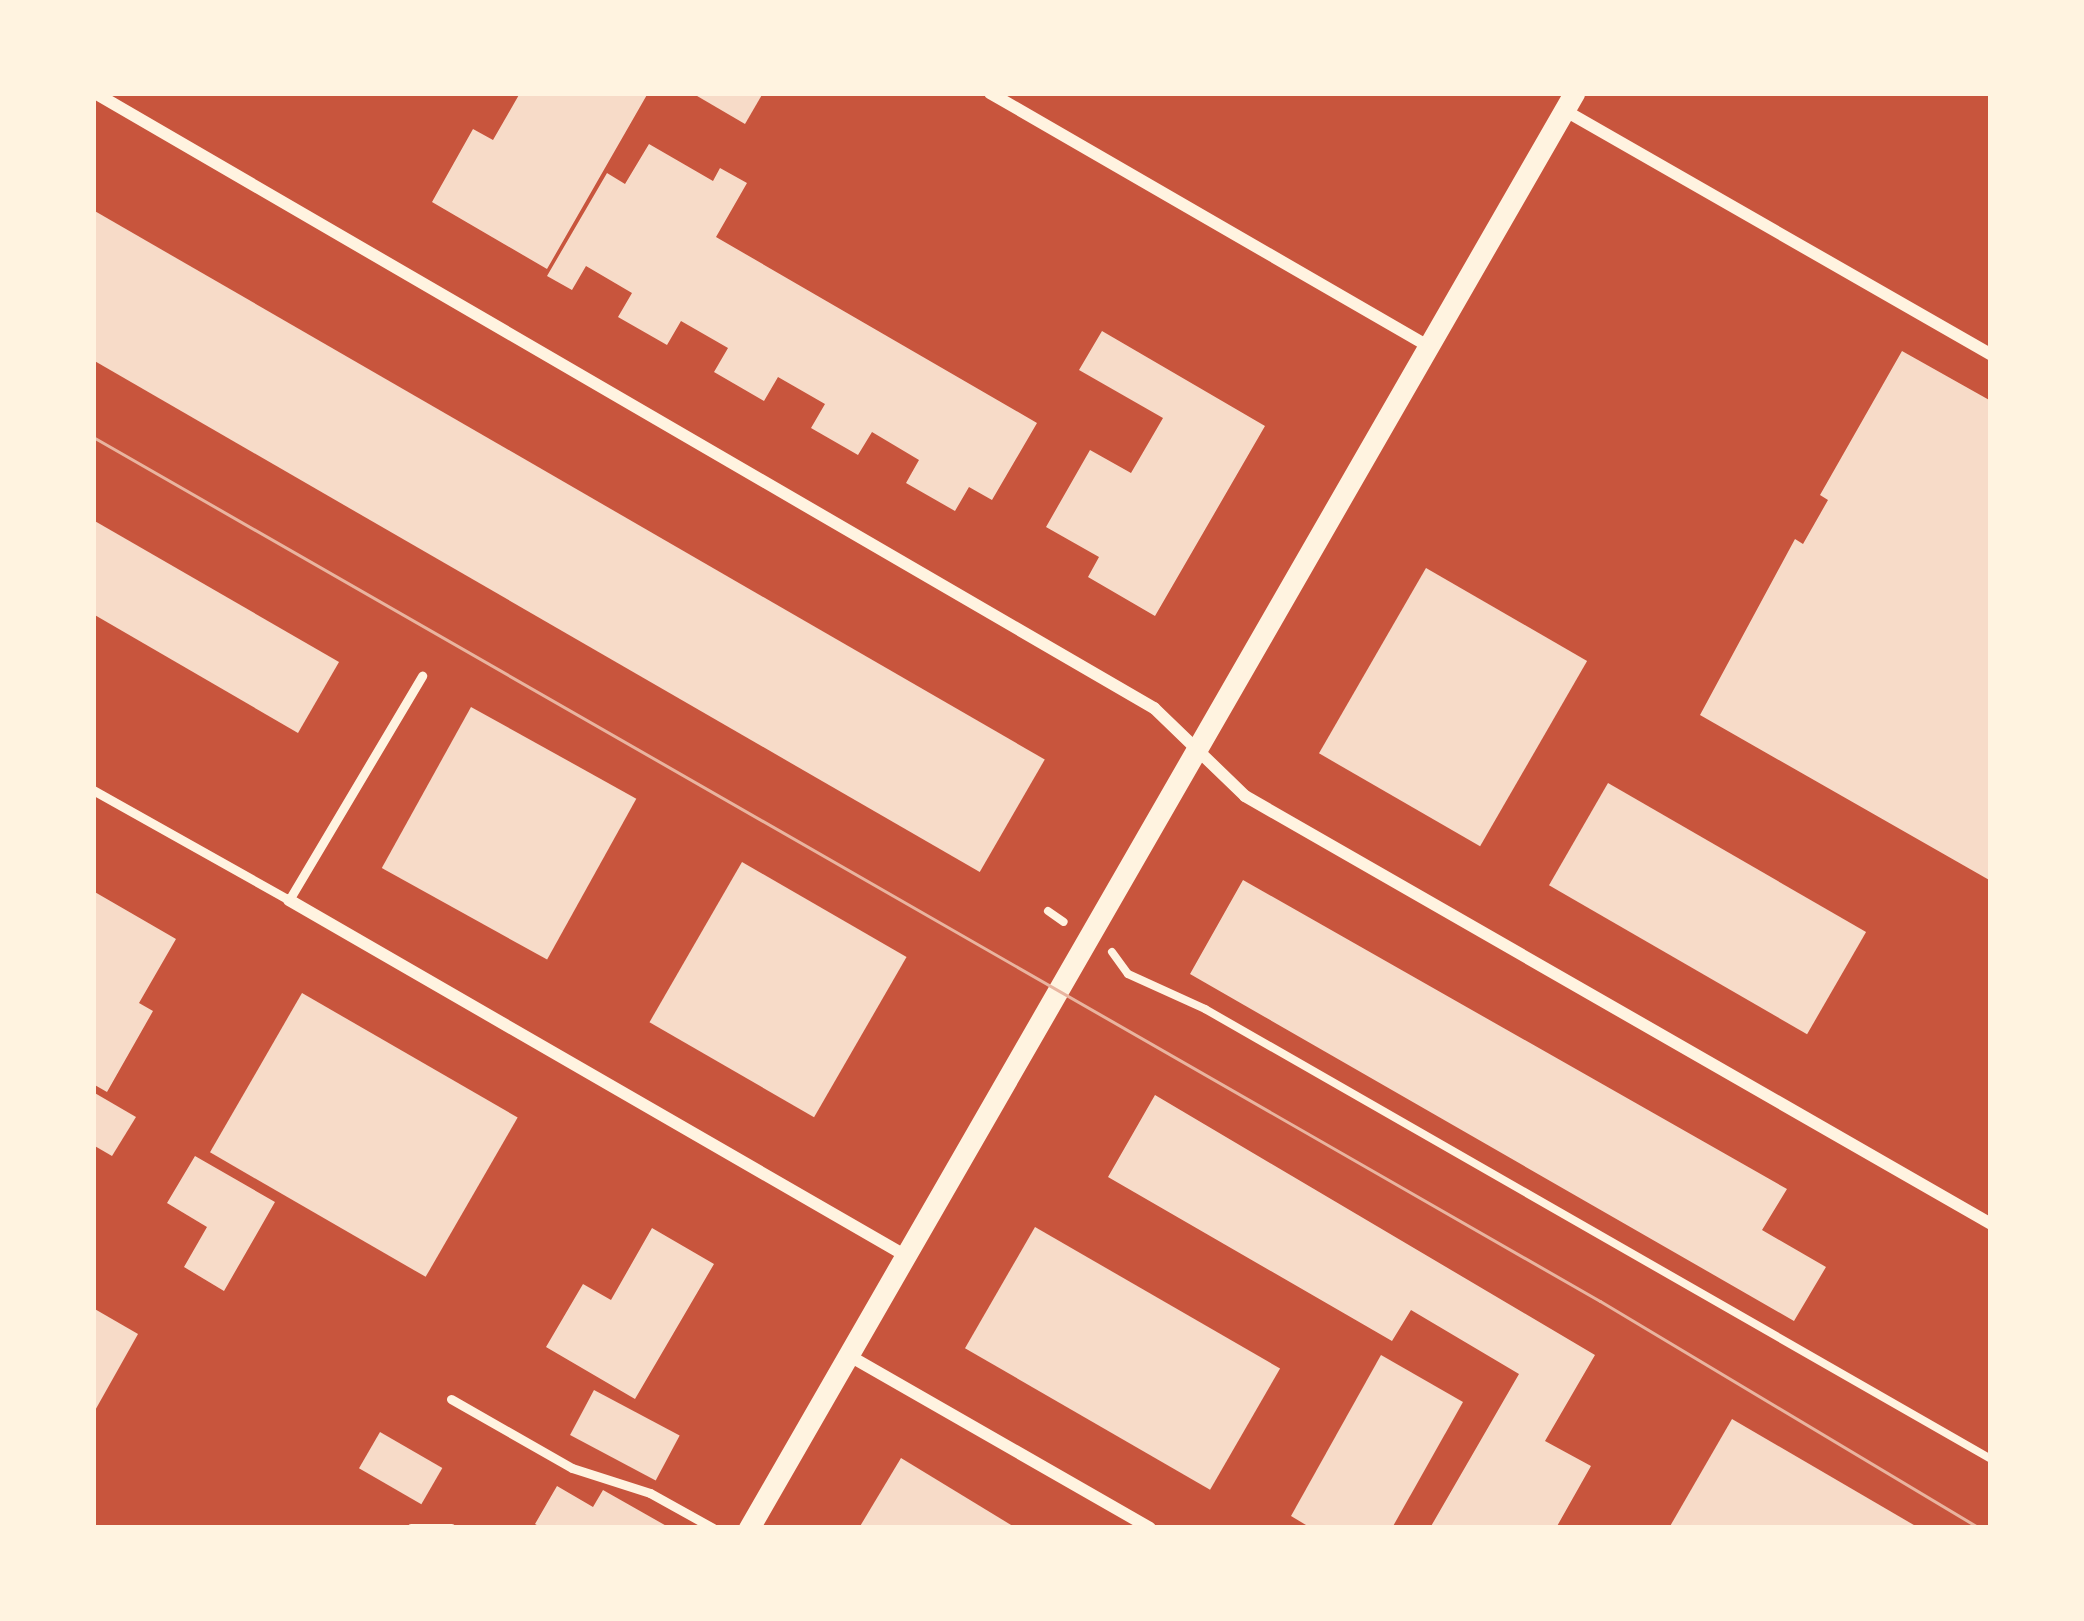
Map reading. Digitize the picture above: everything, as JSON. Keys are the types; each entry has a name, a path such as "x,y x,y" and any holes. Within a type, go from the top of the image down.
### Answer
{"street":[{"path":"95,93 1154,708 1245,796 1991,1224"},
{"path":"990,93 1428,346"},
{"path":"748,1528 1569,101 1991,355"},
{"path":"289,900 906,1256"},
{"path":"848,1355 1145,1527"}],"lane":[{"path":"93,790 289,900 422,676"},
{"path":"451,1399 572,1468 650,1492 713,1528"},
{"path":"411,1528 451,1528"}],"path":[{"path":"1124,959 1128,974 1205,1009 1991,1459"}],"building":[{"path":"520,93 648,93 547,269 432,202 473,129 493,140"},
{"path":"692,93 763,93 745,124"},
{"path":"649,144 713,181 720,168 747,183 716,237 1037,423 992,500 969,487 955,511 906,483 919,460 872,432 858,455 811,428 825,404 778,377 764,401 714,372 728,348 681,321 667,345 618,317 632,293 586,266 572,290 547,276 607,173 625,184"},
{"path":"93,210 1045,759 980,872 93,360"},
{"path":"1102,331 1265,426 1155,616 1088,577 1099,557 1046,527 1090,450 1131,473 1163,418 1079,370"},
{"path":"1902,351 1991,401 1991,881 1700,715 1795,539 1803,544 1828,500 1820,495"},
{"path":"93,520 339,662 298,733 93,614"},
{"path":"1426,568 1587,661 1480,846 1319,753"},
{"path":"471,707 636,799 547,960 382,868"},
{"path":"1608,783 1866,932 1807,1034 1549,885"},
{"path":"742,862 907,957 814,1117 650,1022"},
{"path":"1243,880 1787,1189 1762,1230 1826,1267 1794,1321 1190,974"},
{"path":"93,891 176,939 139,1003 153,1011 107,1092 93,1084"},
{"path":"302,993 518,1118 426,1277 210,1152"},
{"path":"93,1092 136,1117 112,1156 93,1145"},
{"path":"1155,1095 1595,1355 1545,1441 1591,1466 1556,1528 1430,1528 1519,1374 1411,1310 1392,1341 1108,1177"},
{"path":"195,1156 275,1202 224,1291 184,1267 207,1227 167,1203"},
{"path":"1035,1227 1280,1368 1210,1490 965,1348"},
{"path":"652,1228 714,1264 635,1399 546,1347 583,1284 611,1300"},
{"path":"93,1308 138,1334 93,1414"},
{"path":"1381,1355 1463,1402 1392,1528 1311,1528 1291,1516"},
{"path":"594,1390 680,1436 656,1481 570,1435"},
{"path":"1732,1419 1919,1528 1669,1528"},
{"path":"380,1432 442,1468 421,1504 359,1468"},
{"path":"901,1458 1016,1528 859,1528"},
{"path":"557,1486 593,1507 603,1490 670,1528 542,1528 535,1524"}],"tram line":[{"path":"93,437 1600,1301 1979,1528"}]}
